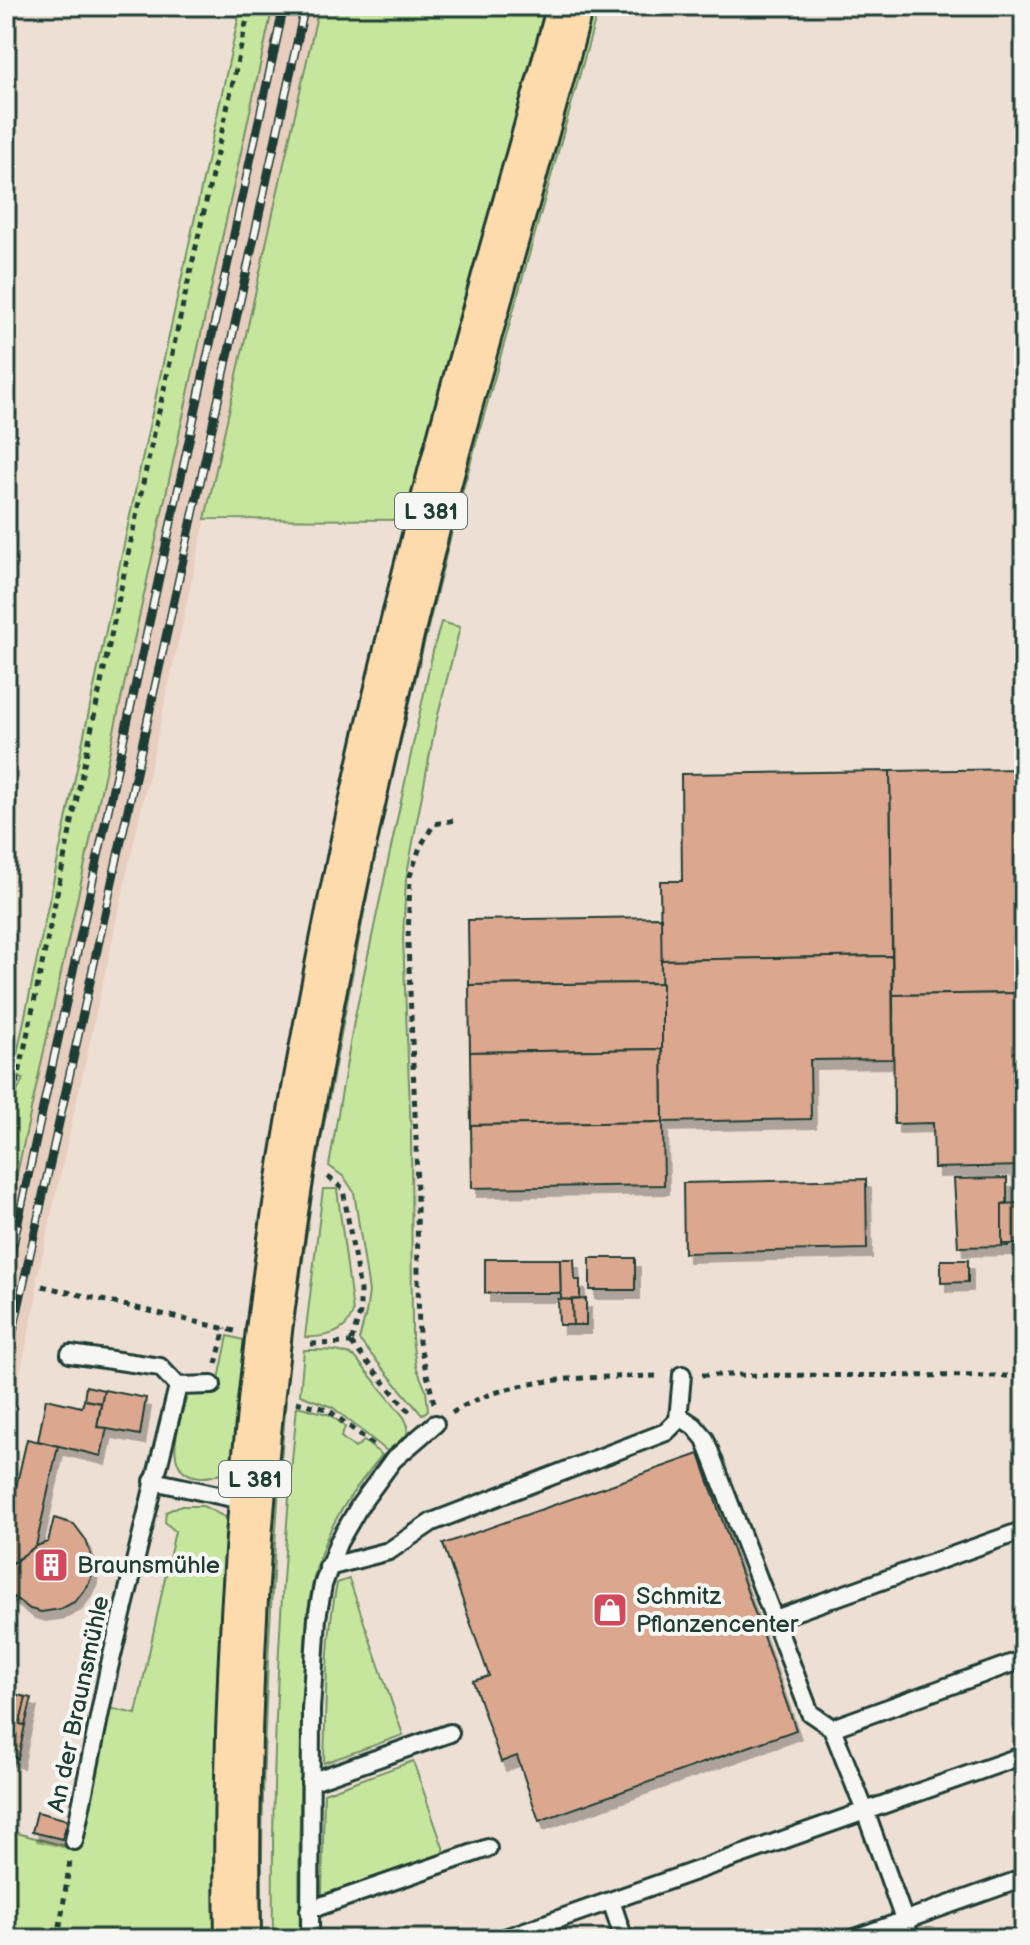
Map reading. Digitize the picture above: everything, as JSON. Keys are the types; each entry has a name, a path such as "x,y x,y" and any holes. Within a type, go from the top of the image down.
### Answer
{"main road":[{"name":"L 381","path":"238,1939 240,1737 253,1503 272,1317 293,1162 350,859 390,682 432,509 570,6"}],"lane":[{"path":"70,1354 160,1367 178,1386 212,1385"},
{"path":"328,1567 389,1551 432,1522 660,1435 673,1427 679,1416 682,1375"},
{"name":"An der Braunsmühle","path":"74,1841 109,1668 178,1386"},
{"path":"679,1416 694,1426 705,1439 810,1713 832,1728 911,1939"},
{"path":"310,1939 310,1782 319,1601 328,1567 350,1520 393,1460 429,1429"},
{"path":"153,1481 253,1503"},
{"path":"775,1619 1024,1530"},
{"path":"832,1728 1024,1659"},
{"path":"310,1782 450,1733"},
{"path":"502,1939 1024,1755"},
{"path":"309,1910 488,1848"},
{"path":"852,1939 1024,1878"},
{"path":"611,1901 624,1939"}],"path":[{"path":"6,1105 18,1079 145,474 250,6"},
{"path":"429,1429 433,1396 419,1342 416,1137 408,943 410,876 420,847 434,824 456,820"},
{"path":"320,1172 343,1189 360,1290 360,1313 351,1343"},
{"path":"42,1286 244,1333"},
{"path":"212,1385 225,1328"},
{"path":"351,1343 412,1415 429,1429"},
{"path":"311,1344 351,1343"},
{"path":"888,1377 1024,1376"},
{"path":"291,1401 327,1409 393,1460"},
{"name":"An der Braunsmühle","path":"58,1939 74,1841"}],"shaded area":[{"path":"273,6 319,6 37,1280 37,1295 6,1439 6,1224"}],"green space":[{"path":"241,6 273,6 6,1224 6,1116 23,1079 13,1073"},
{"path":"319,6 555,6 413,520 205,519"},
{"path":"588,6 599,6 457,511 380,828 316,1167 299,1288 296,1272 309,1165 406,682"},
{"path":"441,622 460,627 435,727 406,879 403,939 411,1134 412,1339 416,1366 426,1391 428,1410 422,1415 359,1340 369,1292 354,1192 344,1177 329,1166 354,1021"},
{"path":"323,1189 337,1189 353,1312 347,1324 338,1331 305,1337"},
{"path":"228,1336 251,1342 233,1463 218,1474 200,1477 187,1473 179,1466 176,1455 178,1429 188,1392 217,1389"},
{"path":"304,1350 337,1351 355,1357 404,1417 408,1426 407,1435 387,1451 332,1407 300,1395"},
{"path":"286,1400 268,1669 262,1939 255,1939 258,1735 278,1421"},
{"path":"297,1406 331,1415 345,1427 341,1437 355,1448 364,1441 382,1455 336,1519 325,1542 312,1585 303,1674 300,1939 273,1939 278,1672"},
{"path":"179,1506 203,1506 231,1520 221,1939 6,1939 6,1830 79,1850 109,1708 136,1714 175,1531 165,1522 166,1512"},
{"path":"349,1579 403,1735 324,1763 333,1605 337,1583"},
{"path":"413,1761 445,1853 322,1896 324,1793"}],"building":[{"path":"1024,769 1024,993 893,995 890,771"},
{"path":"890,771 892,956 661,960 660,881 682,881 681,774"},
{"path":"661,917 662,983 469,985 468,920"},
{"path":"892,956 893,1059 810,1060 811,1119 663,1122 661,960"},
{"path":"662,983 662,1049 470,1052 469,985"},
{"path":"1024,993 1024,1166 934,1168 933,1123 894,1124 893,995"},
{"path":"662,1049 663,1122 471,1125 470,1052"},
{"path":"663,1122 664,1185 472,1188 471,1125"},
{"path":"1007,1178 1007,1203 1002,1204 1002,1244 1008,1246 958,1247 954,1179"},
{"path":"866,1179 867,1249 684,1253 683,1183"},
{"path":"1020,1203 1021,1244 1002,1244 1002,1204"},
{"path":"590,1258 635,1258 635,1290 590,1290"},
{"path":"485,1259 560,1259 561,1293 485,1293"},
{"path":"560,1259 574,1259 575,1280 580,1280 580,1299 561,1300"},
{"path":"941,1260 968,1260 968,1282 941,1283"},
{"path":"558,1299 572,1300 573,1325 559,1325"},
{"path":"586,1299 586,1325 573,1325 572,1300"},
{"path":"86,1386 104,1390 101,1403 84,1400"},
{"path":"104,1390 146,1398 140,1435 97,1427"},
{"path":"46,1399 82,1407 84,1400 101,1403 97,1427 107,1428 101,1456 38,1441"},
{"path":"27,1439 58,1446 36,1546 6,1568 6,1531"},
{"name":"Schmitz Pflanzencenter","path":"699,1454 796,1730 539,1821 517,1756 501,1762 473,1681 489,1676 443,1544"},
{"name":"Braunsmühle","path":"54,1518 74,1524 86,1540 93,1562 92,1575 76,1601 61,1609 41,1612 30,1609 6,1589 6,1568 36,1546 48,1542"},
{"path":"6,1692 26,1697 20,1724 25,1725 18,1759 6,1756"},
{"path":"26,1697 32,1698 25,1725 20,1724"},
{"path":"37,1812 68,1820 62,1839 32,1832"}],"railway":[{"path":"6,1277 284,6"},
{"path":"6,1363 305,6"}],"place":[{"name":"Braunsmühle","path":"51,1565"},
{"name":"Schmitz Pflanzencenter","path":"610,1610"}]}
